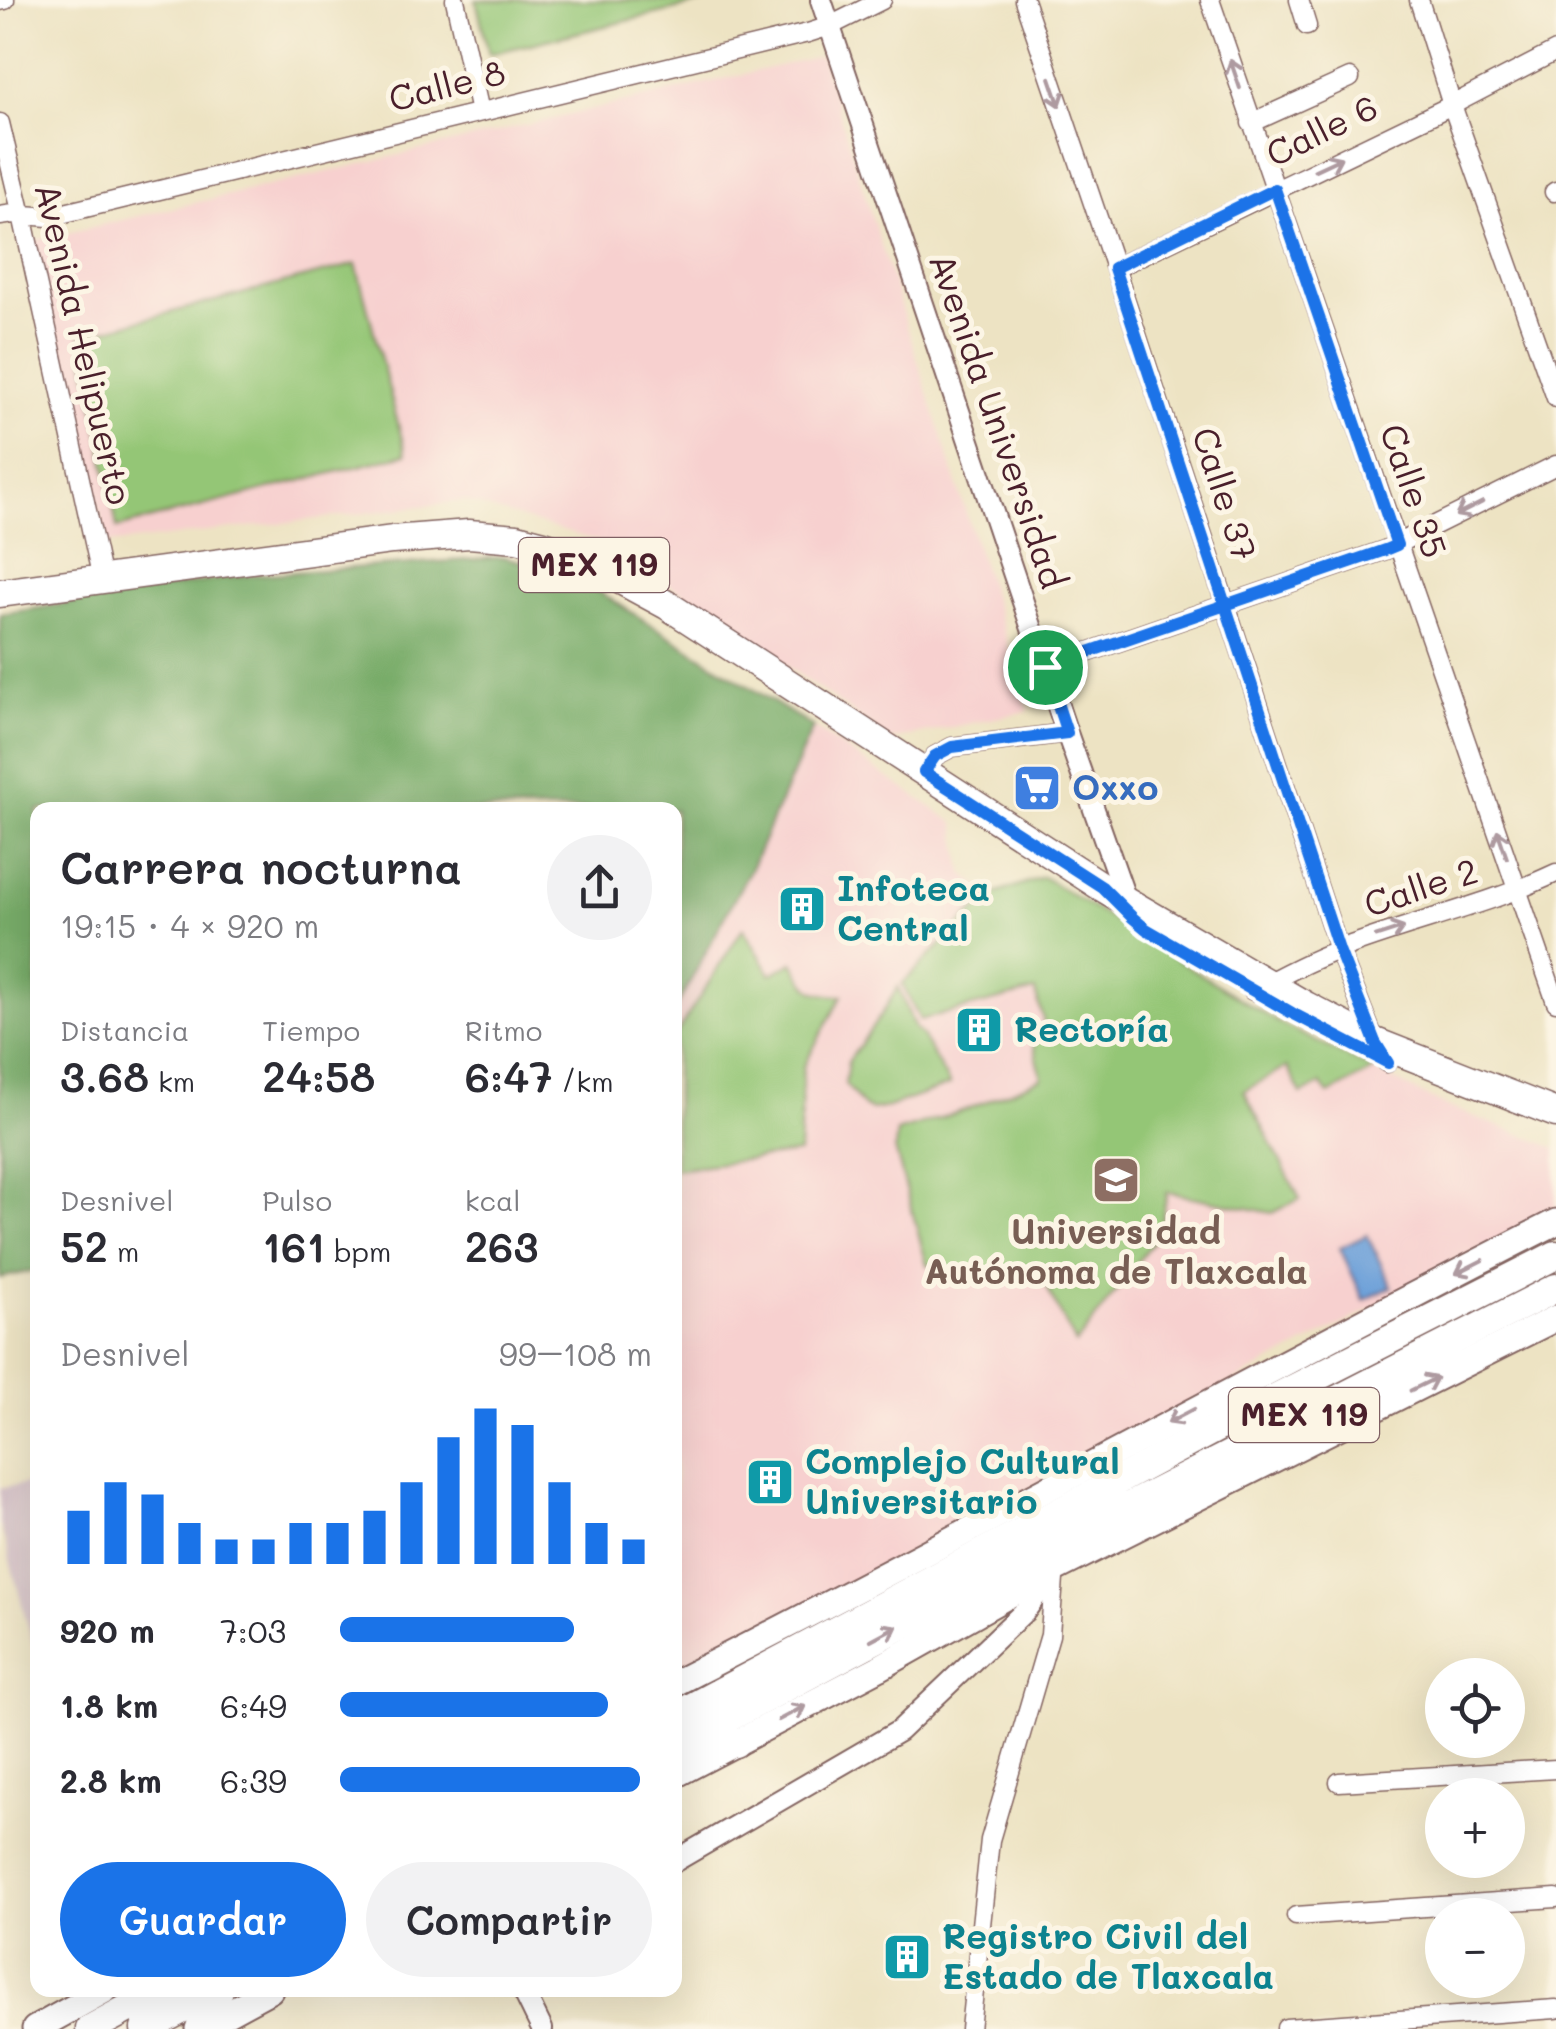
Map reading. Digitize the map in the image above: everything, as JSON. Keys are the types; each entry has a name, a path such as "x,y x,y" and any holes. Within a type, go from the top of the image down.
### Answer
{"main road":[{"name":"MEX 119","path":"0,593 392,540 469,534 530,541 582,558 666,605 924,772 1120,902 1146,929 1381,1053 1556,1130"},
{"name":"MEX 119","path":"1381,1053 1556,1113"},
{"path":"682,1771 880,1668 1044,1534 1289,1359 1556,1222"},
{"name":"MEX 119","path":"682,1742 1044,1534 1226,1423 1556,1254"},
{"name":"MEX 119","path":"682,1713 1556,1288"},
{"path":"682,1679 838,1600 1044,1534 1556,1318"},
{"path":"682,1746 735,1744"},
{"path":"35,2029 93,1997"},
{"path":"90,2029 149,1997"},
{"path":"145,2029 207,1997"},
{"path":"198,2029 257,1997"}],"street":[{"path":"455,0 480,112"},
{"name":"Avenida Universidad","path":"821,0 1120,902"},
{"name":"Calle 8","path":"0,216 48,217 480,112 830,26 882,0"},
{"name":"Calle 37","path":"1024,0 1339,950 1381,1053"},
{"name":"Calle 35","path":"1210,0 1556,1002"},
{"path":"1299,0 1306,26"},
{"path":"1419,0 1556,398"},
{"name":"Calle 6","path":"1114,268 1556,51"},
{"path":"1252,122 1350,78"},
{"name":"Avenida Helipuerto","path":"0,123 4,158 22,215 102,579"},
{"path":"1045,667 1397,545 1556,465"},
{"path":"924,772 935,756 952,747 1067,733"},
{"name":"Calle 2","path":"1260,987 1339,950 1518,890 1556,873"},
{"path":"682,1857 900,1731 1026,1610 1044,1534"},
{"path":"970,2029 990,1840 1050,1635 1044,1534"},
{"path":"1339,1782 1556,1769"},
{"path":"1296,1916 1556,1898"},
{"path":"526,1997 542,2029"},
{"path":"1286,2028 1556,2009"}],"shaded area":[{"path":"821,56 1029,711 891,740 613,546 464,501 108,544 29,242"},
{"name":"Universidad Autónoma de Tlaxcala","path":"813,727 955,823 963,873 989,896 1043,877 1281,1024 1446,1106 1556,1148 1556,1212 682,1672 682,997 753,864"},
{"path":"30,1483 30,1633 0,1524 0,1488"}],"green space":[{"path":"476,0 714,0 489,54"},
{"path":"356,264 406,454 117,528 81,336"},
{"path":"505,557 550,569 598,591 813,727 753,864 682,997 682,802 30,802 30,1272 0,1278 0,614 239,576"},
{"path":"1043,877 1281,1024 1374,1070 1329,1094 1321,1084 1301,1094 1287,1067 1244,1091 1300,1199 1272,1213 1167,1192 1160,1232 1076,1344 1042,1278 1021,1279 927,1265 895,1149 897,1132 968,1109 1042,1078 1031,1034 1045,1027 1035,991 920,1020 902,984 989,896"},
{"path":"743,928 771,974 793,962 811,989 842,996 803,1067 799,1153 682,1168 682,1025"},
{"path":"898,987 915,1029 950,1085 872,1110 864,1107 845,1084 848,1062"}],"water":[{"path":"1367,1235 1392,1287 1364,1300 1340,1248"}],"place":[{"name":"Oxxo","path":"1037,788"},
{"name":"Infoteca Central","path":"802,909"},
{"name":"Rectoría","path":"979,1030"},
{"name":"Universidad Autónoma de Tlaxcala","path":"1116,1180"},
{"name":"Complejo Cultural Universitario","path":"770,1482"},
{"name":"Registro Civil del Estado de Tlaxcala","path":"907,1957"}],"route":[{"path":"1045,667 1067,733 952,747 935,756 924,772 1102,887 1146,929 1340,1040 1388,1063 1375,1042 1339,950 1226,604 1114,268 1275,189 1397,545 1385,550 1226,604 1045,667"}]}
